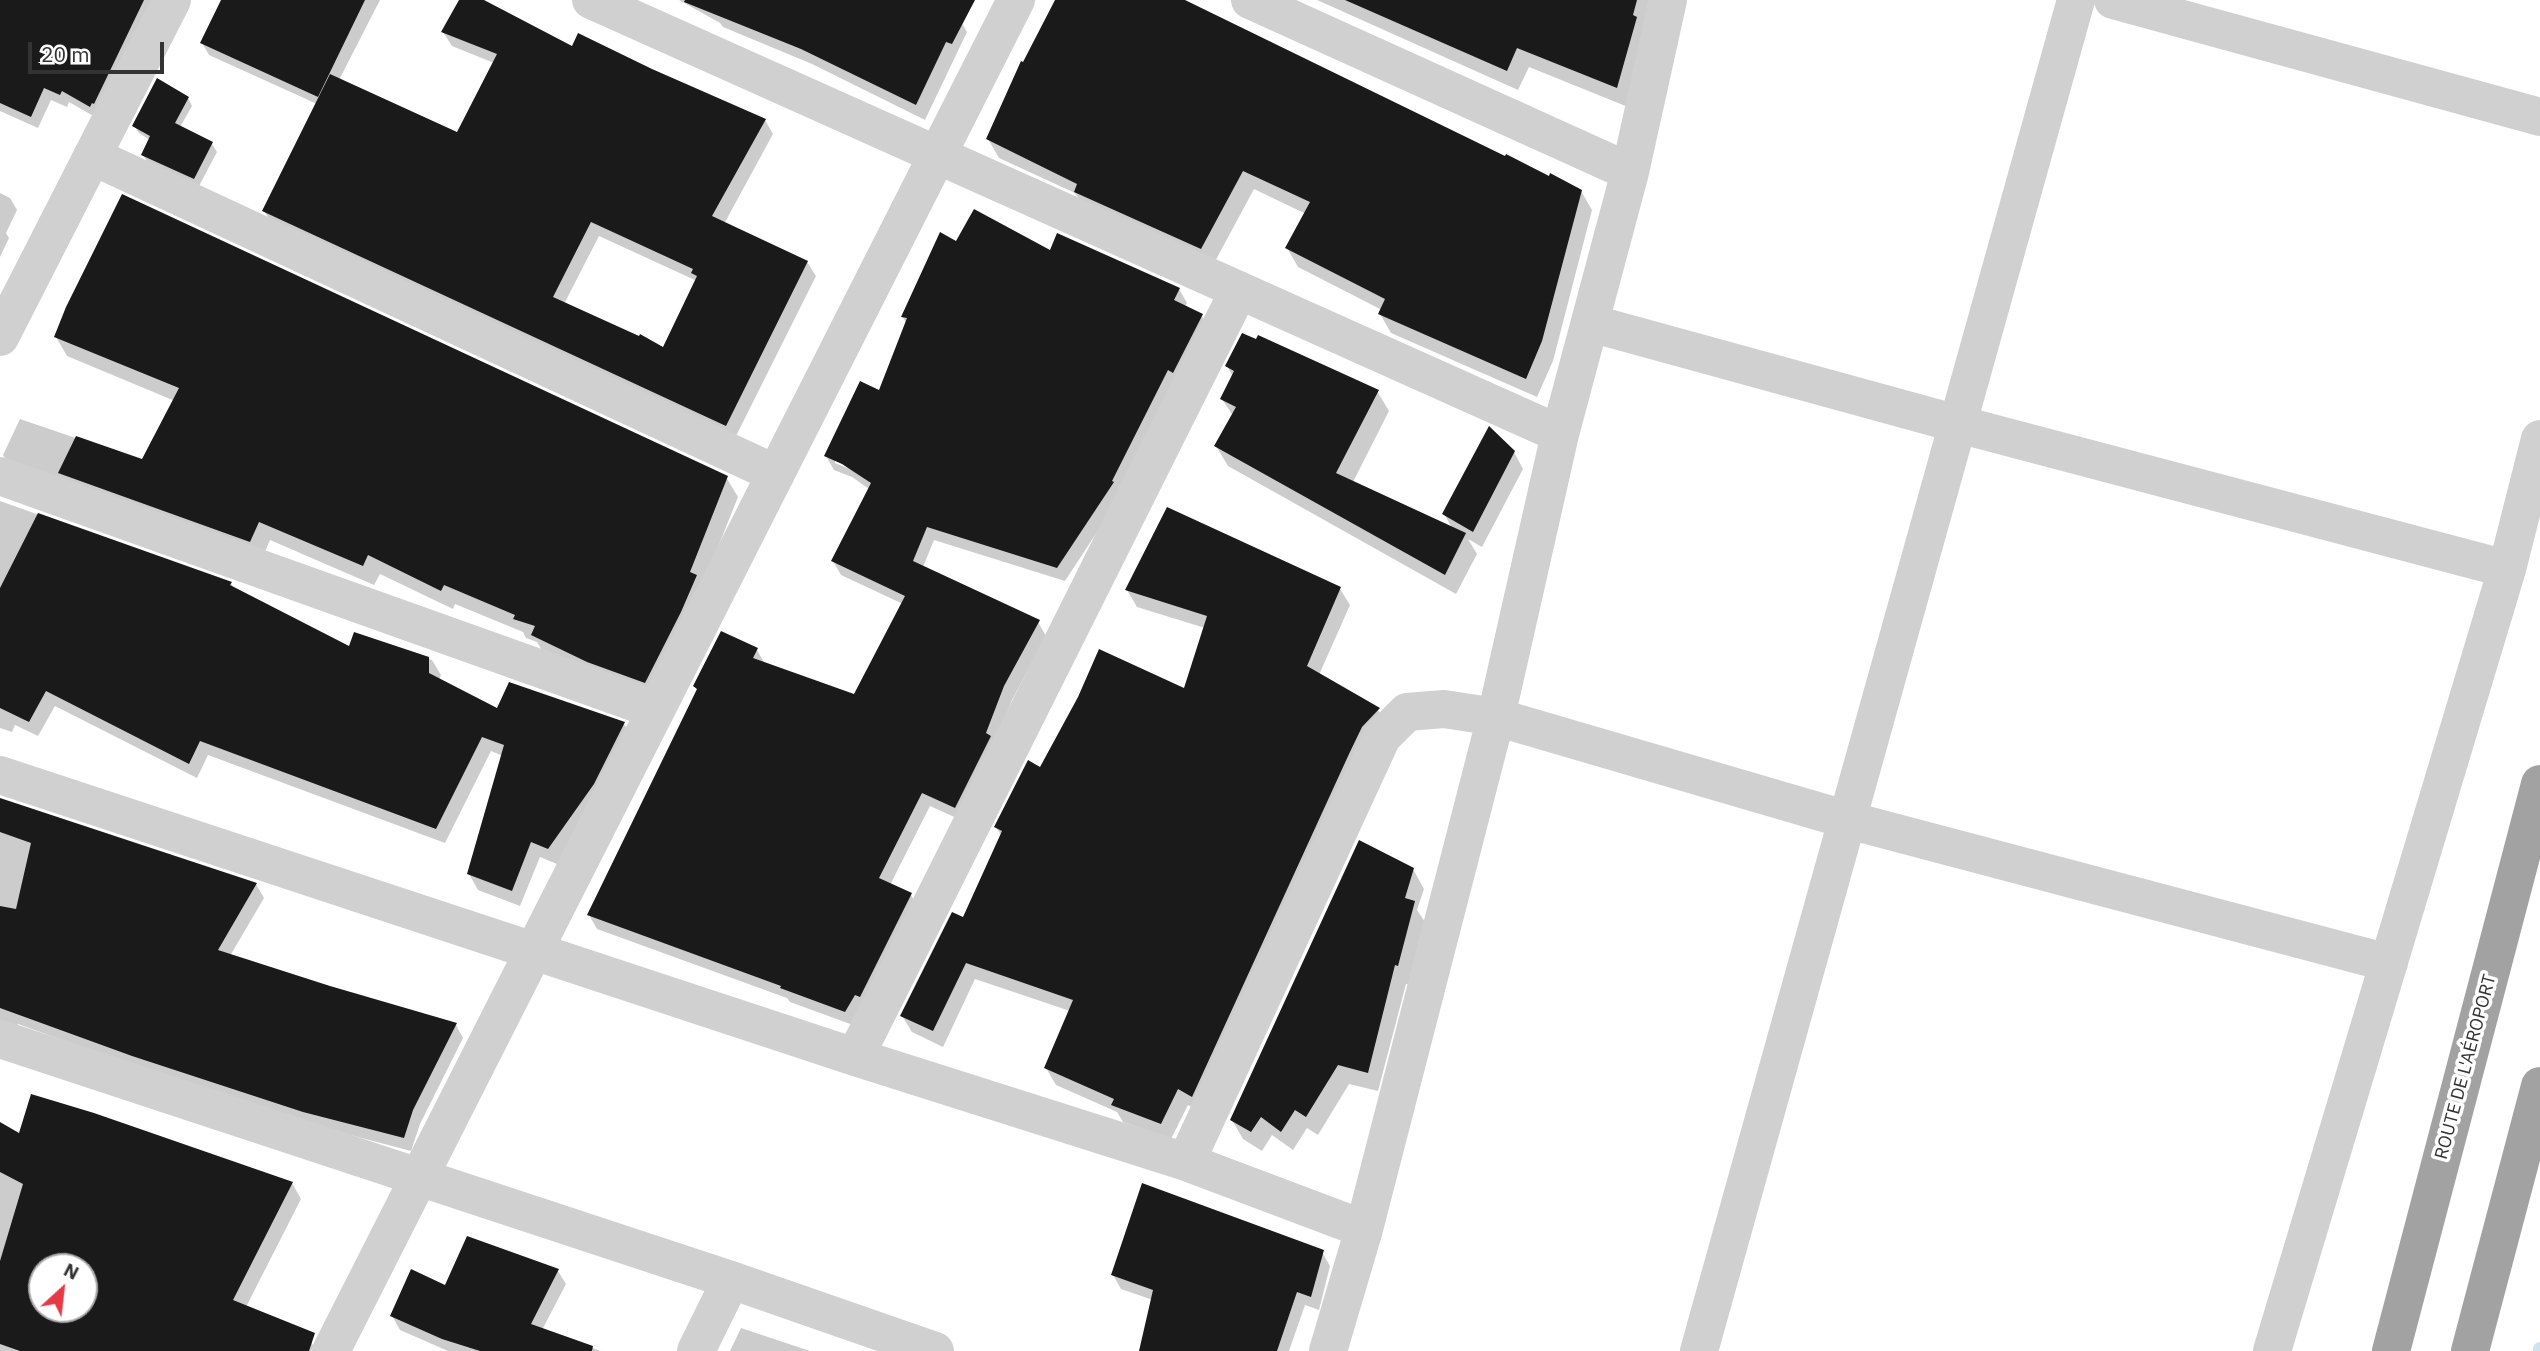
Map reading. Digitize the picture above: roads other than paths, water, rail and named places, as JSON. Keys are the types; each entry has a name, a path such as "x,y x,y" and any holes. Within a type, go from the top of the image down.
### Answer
{"highway":[{"name":"ROUTE DE L'AÉROPORT","path":"2391,1351 2540,784"},
{"path":"2470,1351 2540,1086"}],"street":[{"path":"0,337 172,0"},
{"path":"591,0 1560,435"},
{"path":"331,1351 1016,0"},
{"path":"1250,0 1630,172"},
{"path":"1328,1351 1364,1229 1496,717 1560,435 1630,172 1668,0"},
{"path":"1699,1351 2076,0"},
{"path":"2113,0 2540,117"},
{"path":"92,156 776,474"},
{"path":"855,1057 1239,290"},
{"path":"1590,323 1958,424 2507,569"},
{"path":"2272,1351 2507,569 2540,439"},
{"path":"0,476 656,710"},
{"path":"1186,1162 1382,737 1407,712 1444,709 1496,717 1848,820 2389,963"},
{"path":"0,775 855,1057 1186,1162 1364,1229"},
{"path":"0,1040 731,1280 935,1351"},
{"path":"696,1351 731,1280"}]}
